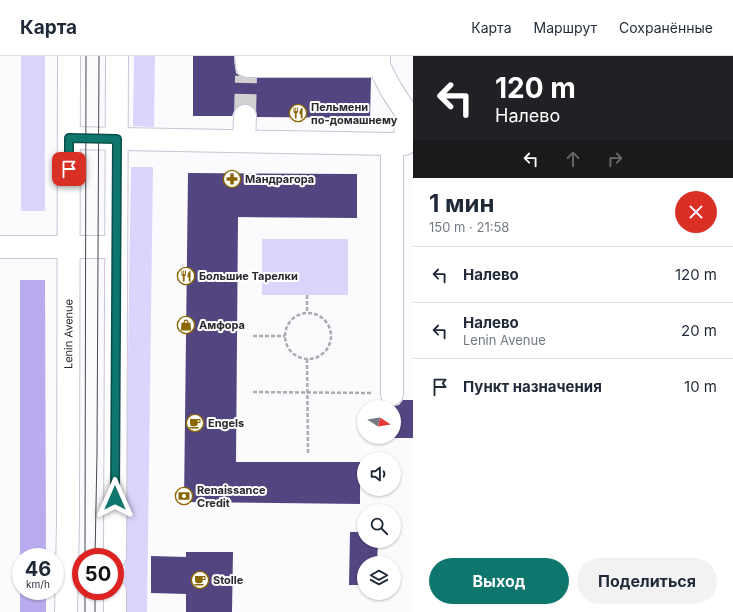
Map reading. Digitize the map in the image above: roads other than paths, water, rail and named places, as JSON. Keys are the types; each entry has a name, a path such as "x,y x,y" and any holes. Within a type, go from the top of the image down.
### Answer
{"main road":[{"name":"Lenin Avenue","path":"66,612 68,515 69,56"},
{"path":"115,548 117,56"},
{"path":"246,66 379,61 392,91 406,112 405,144"},
{"path":"244,141 245,116"},
{"path":"69,138 392,144 382,394"},
{"path":"0,247 116,247"},
{"path":"115,600 115,612"}],"tunnel":[{"path":"245,116 246,76"}],"tram line":[{"path":"85,548 86,56"},
{"path":"95,548 99,56"},
{"path":"85,600 85,612"},
{"path":"95,600 95,612"}],"place":[{"name":"Пельмени по-домашнему","path":"298,113"},
{"name":"Мандрагора","path":"232,179"},
{"name":"Большие Тарелки","path":"186,276"},
{"name":"Амфора","path":"186,325"},
{"name":"Engels","path":"195,423"},
{"name":"Renaissance Credit","path":"184,496"},
{"name":"Stolle","path":"200,580"}]}
